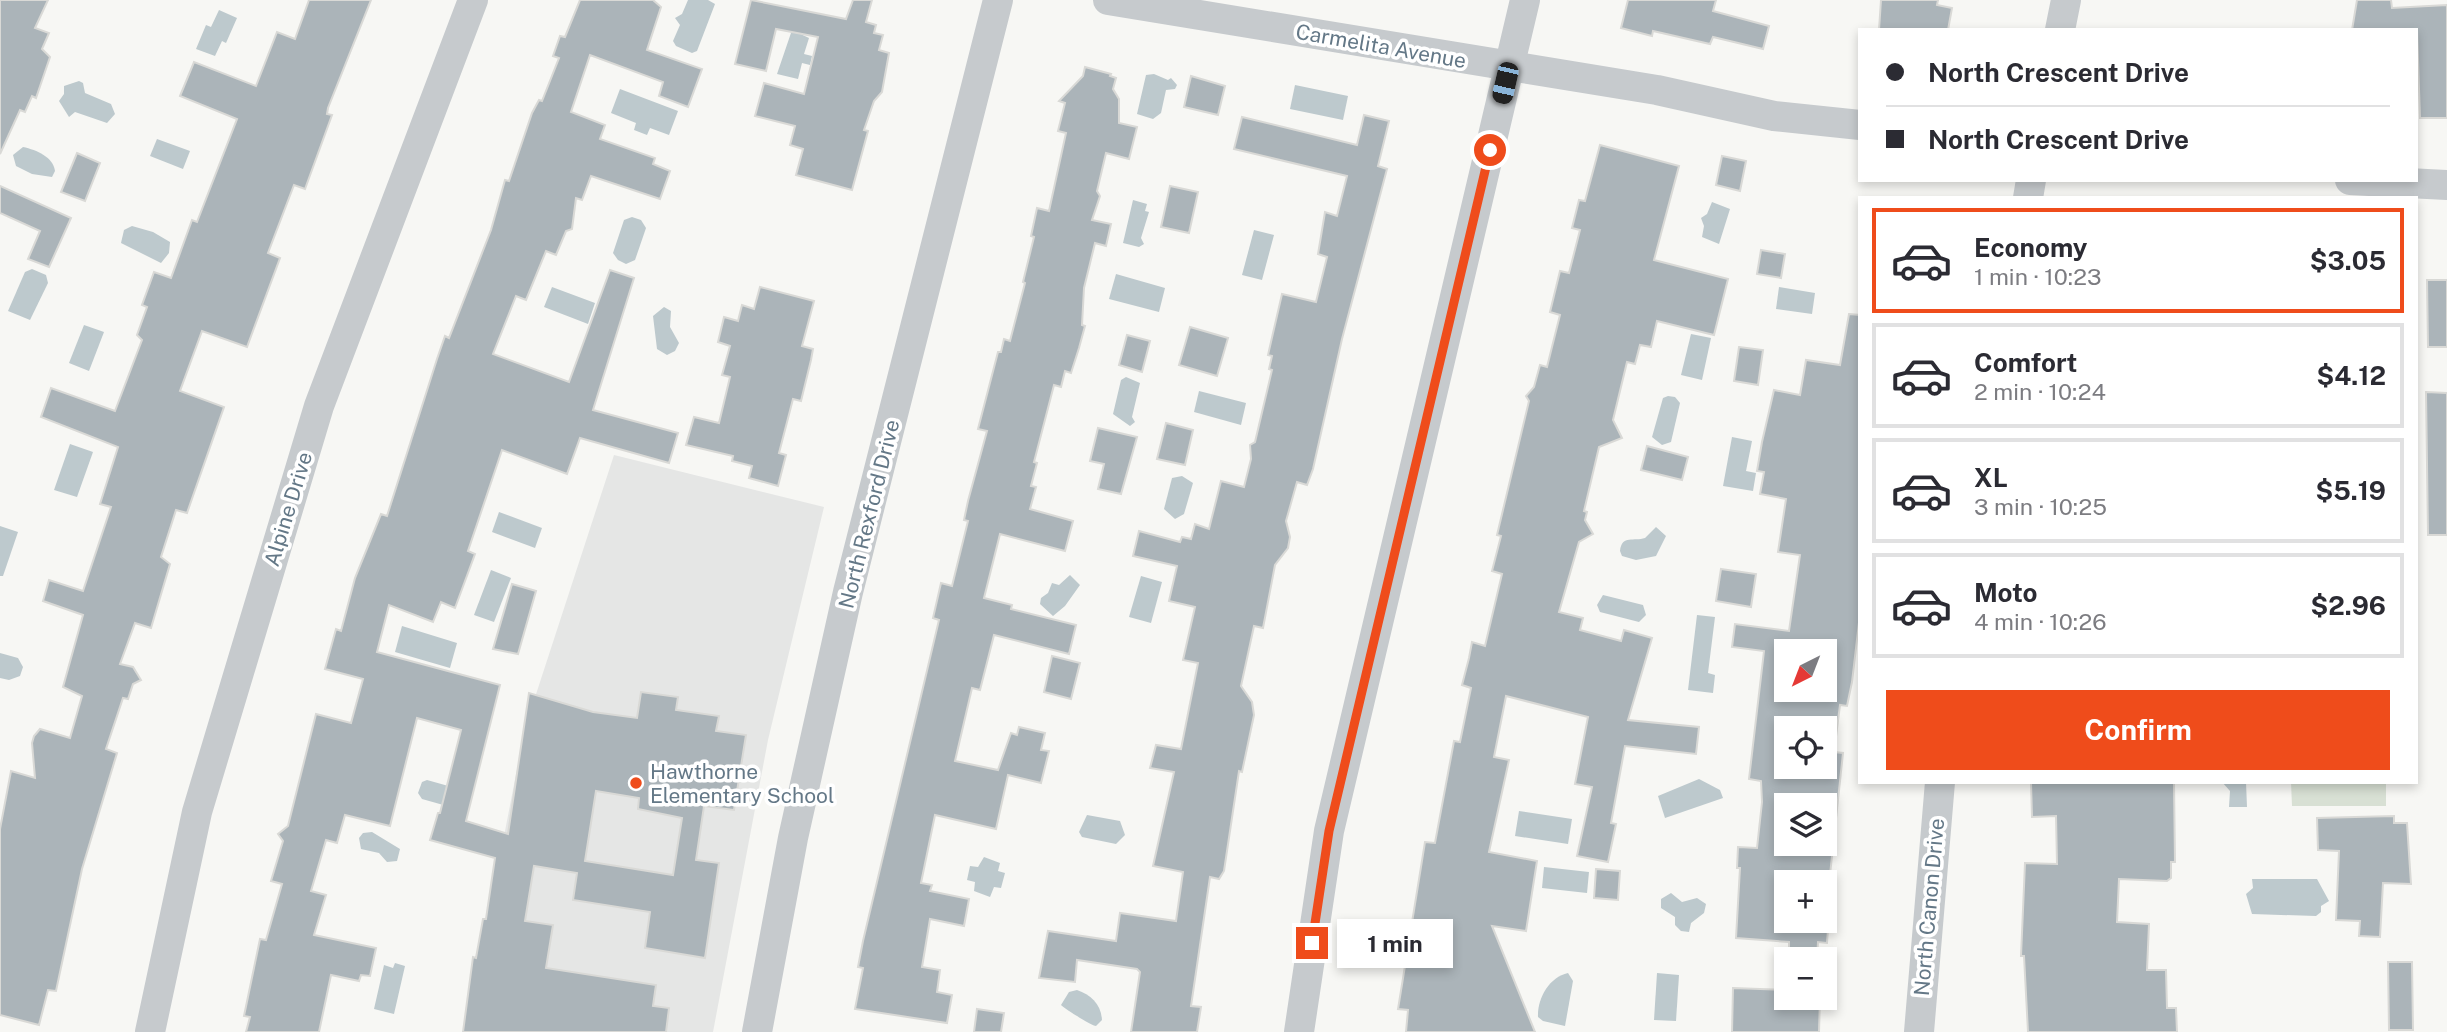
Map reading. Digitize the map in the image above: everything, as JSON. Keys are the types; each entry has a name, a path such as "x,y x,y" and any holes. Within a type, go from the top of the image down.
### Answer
{"street":[{"name":"Alpine Drive","path":"150,1032 197,811 319,405 473,0"},
{"name":"North Rexford Drive","path":"757,1032 793,838 848,592 998,0"},
{"name":"Carmelita Avenue","path":"1108,0 1509,68 1657,90 1774,116 1858,125"},
{"path":"1298,1032 1329,831 1525,0"},
{"path":"2060,28 2066,0"},
{"path":"2369,182 2407,186 2447,185"},
{"name":"North Canon Drive","path":"1919,1032 1940,784"}],"shaded area":[{"path":"688,0 708,0 715,4 697,51 692,53 676,46 673,41 680,25 675,18 682,14"},
{"path":"219,10 237,18 226,43 222,41 215,56 196,49 206,25 211,27"},
{"path":"792,30 809,38 804,54 812,56 810,65 802,63 798,79 777,74"},
{"path":"1154,74 1168,80 1171,78 1177,85 1175,89 1166,90 1161,113 1153,119 1137,114 1146,75"},
{"path":"79,81 83,83 85,93 111,104 115,114 107,123 75,112 69,117 59,101 64,94 64,86"},
{"path":"1295,85 1348,96 1343,120 1290,109"},
{"path":"620,89 678,111 669,135 650,128 647,135 634,130 636,123 611,113"},
{"path":"157,139 190,151 183,169 150,156"},
{"path":"23,147 48,158 54,166 52,177 32,174 16,166 13,155"},
{"path":"1133,200 1147,204 1145,211 1149,212 1141,238 1144,244 1139,247 1123,243"},
{"path":"1712,202 1730,209 1719,244 1702,237 1704,226 1701,218 1707,214"},
{"path":"632,217 641,220 646,228 635,260 626,264 618,260 613,253 624,220"},
{"path":"132,226 153,232 170,242 169,253 161,263 121,243 124,230"},
{"path":"1254,230 1274,235 1262,280 1242,275"},
{"path":"32,269 46,275 48,283 30,320 8,311 25,272"},
{"path":"1116,274 1165,288 1159,312 1109,299"},
{"path":"552,287 595,303 588,324 544,307"},
{"path":"1779,287 1815,293 1812,314 1776,309"},
{"path":"664,307 671,311 670,327 679,343 675,351 667,355 657,349 653,316"},
{"path":"84,325 104,332 89,371 69,363"},
{"path":"1691,334 1711,338 1702,380 1681,375"},
{"path":"1126,377 1140,383 1132,417 1135,422 1130,426 1113,414 1121,380"},
{"path":"1199,391 1246,403 1241,425 1194,412"},
{"path":"1675,397 1680,403 1671,442 1662,445 1652,437 1663,398"},
{"path":"1732,437 1752,441 1746,471 1756,473 1753,491 1723,486"},
{"path":"70,444 93,452 77,497 54,490"},
{"name":"Hawthorne Elementary School","path":"614,455 824,507 768,740 713,1032 466,1032 525,728"},
{"path":"1182,476 1193,483 1184,514 1175,519 1164,509 1172,478"},
{"path":"499,512 542,528 535,548 492,532"},
{"path":"0,526 18,532 3,576 0,576"},
{"path":"1656,527 1666,536 1656,556 1636,560 1622,556 1620,551 1623,542 1645,538"},
{"path":"491,570 511,578 494,622 474,615"},
{"path":"1070,575 1080,585 1065,606 1053,616 1040,604 1041,598 1048,593 1052,583 1059,585"},
{"path":"1141,576 1162,582 1151,623 1129,617"},
{"path":"1603,595 1643,605 1646,615 1639,622 1600,612 1597,605"},
{"path":"1697,615 1715,617 1708,673 1715,675 1713,693 1688,690"},
{"path":"402,626 457,643 450,668 395,652"},
{"path":"0,653 18,658 23,667 20,676 9,680 0,678"},
{"path":"1699,779 1720,790 1723,798 1665,818 1658,796"},
{"path":"427,780 459,789 454,808 422,799 418,793 422,782"},
{"path":"2224,784 2246,784 2247,807 2229,807 2230,791"},
{"path":"2291,784 2386,784 2386,806 2292,806"},
{"path":"1519,811 1572,819 1568,844 1515,836"},
{"path":"1087,815 1120,821 1125,835 1116,844 1082,837 1079,832"},
{"path":"372,832 400,849 397,861 387,862 379,853 361,849 359,838 363,833"},
{"path":"984,857 1000,863 998,871 1005,873 1001,888 994,887 990,897 974,891 975,882 967,880 970,866 978,867"},
{"path":"1544,867 1589,872 1587,893 1542,888"},
{"path":"2252,879 2317,879 2329,901 2321,906 2321,912 2316,916 2252,914 2246,894 2253,888"},
{"path":"1671,893 1682,902 1697,898 1706,904 1704,913 1691,923 1689,932 1681,931 1675,925 1675,917 1661,908 1661,899"},
{"path":"395,963 405,966 394,1014 374,1009 384,965 393,968"},
{"path":"1568,973 1573,981 1565,1026 1543,1021 1538,1017 1542,996 1555,979"},
{"path":"1657,973 1679,975 1676,1021 1654,1020"},
{"path":"1077,990 1091,997 1097,1005 1102,1020 1096,1026 1061,1005 1069,992"}],"building":[{"path":"0,0 48,0 35,28 49,33 42,49 50,57 36,98 32,96 25,112 20,110 0,154"},
{"path":"309,0 371,0 328,108 327,114 332,115 305,189 294,185 268,253 280,258 247,347 202,331 180,391 224,407 187,513 176,510 161,557 170,564 151,628 135,623 120,664 133,667 141,680 133,684 128,699 123,698 106,749 117,753 82,869 56,991 48,990 39,1025 0,1015 0,829 11,771 35,778 32,743 34,736 40,729 70,738 82,696 63,687 83,615 43,601 49,580 83,591 111,507 100,504 118,447 41,417 51,388 115,411 142,340 137,335 147,307 142,305 154,272 171,278 192,220 197,222 237,119 180,96 194,62 256,86 277,32 295,39"},
{"path":"580,0 653,0 661,7 647,50 702,69 688,107 659,96 663,82 590,55 571,112 605,125 600,139 655,158 653,164 670,171 660,199 591,176 582,200 576,198 572,229 566,231 556,255 546,251 526,300 516,296 493,354 569,382 610,270 634,278 593,410 678,433 669,463 580,438 567,474 502,450 468,551 475,554 455,608 441,602 433,622 389,605 377,652 500,685 466,821 508,834 529,693 593,712 637,718 641,692 678,697 676,710 719,716 716,731 746,735 734,810 704,806 696,860 719,863 705,958 645,948 650,912 573,900 577,873 534,866 525,921 553,925 546,968 656,985 653,1006 669,1008 666,1032 463,1032 473,957 476,958 483,919 486,919 495,858 430,840 440,813 461,730 417,718 390,826 345,815 337,843 326,840 311,891 326,895 314,935 376,948 370,976 361,975 359,981 331,975 319,1032 246,1032 250,1017 244,1016 260,939 266,940 282,884 271,881 283,841 278,834 288,826 316,714 351,723 363,679 325,669 336,629 341,631 355,578 381,514 387,516 445,336 449,338 491,230 505,180 509,181 532,113 539,100 542,101 559,58 553,56 560,36 565,37","holes":["596,791 639,798 638,809 682,818 673,875 585,861"]},
{"path":"751,0 846,19 853,0 872,0 866,22 876,25 874,33 883,35 879,50 889,53 882,92 874,101 864,130 868,131 852,190 796,175 803,149 790,145 795,126 755,116 764,83 804,94 818,37 776,29 766,71 735,64"},
{"path":"1628,0 1716,0 1713,11 1769,26 1763,49 1713,37 1710,44 1653,31 1652,36 1621,28"},
{"path":"1881,0 1938,0 1937,5 1952,8 1948,28 1879,28"},
{"path":"2357,0 2391,0 2392,8 2447,5 2447,118 2420,118 2418,28 2352,28"},
{"path":"1085,67 1116,78 1113,89 1119,99 1119,123 1137,127 1129,159 1106,153 1097,191 1100,196 1092,220 1111,224 1106,246 1095,243 1084,288 1082,325 1085,326 1079,348 1071,373 1065,371 1061,387 1054,385 1034,462 1037,463 1031,486 1036,487 1030,509 1073,521 1065,551 1000,534 984,598 1012,605 1011,609 1076,625 1069,654 994,635 980,690 972,688 955,761 998,770 1011,733 1017,735 1019,727 1045,733 1041,750 1049,751 1041,783 1008,775 996,829 935,815 921,883 932,885 930,891 969,899 964,926 930,919 922,967 940,970 937,992 952,995 947,1023 855,1009 863,968 858,967 863,941 939,620 933,618 941,583 952,586 968,521 964,520 968,501 987,431 978,429 998,352 1001,352 1004,339 1010,341 1025,283 1023,282 1034,237 1031,236 1037,208 1049,211 1066,133 1058,131 1065,103 1059,101 1083,76"},
{"path":"1191,76 1225,86 1218,115 1184,107"},
{"path":"1364,115 1389,121 1378,166 1387,169 1342,339 1313,469 1307,485 1297,482 1286,521 1290,537 1288,548 1275,565 1263,628 1254,626 1241,686 1252,702 1254,715 1242,772 1239,771 1224,871 1219,879 1210,877 1191,1006 1201,1007 1197,1032 1131,1032 1140,972 1137,969 1077,960 1075,982 1039,978 1048,931 1116,941 1120,913 1176,921 1183,872 1153,866 1174,772 1150,768 1156,745 1181,749 1198,663 1183,660 1195,607 1169,601 1177,566 1133,556 1139,531 1180,542 1182,537 1191,539 1195,524 1209,529 1221,481 1244,487 1251,459 1250,445 1255,442 1272,370 1269,369 1272,356 1268,355 1282,294 1316,302 1327,257 1318,254 1325,212 1337,216 1347,176 1234,149 1242,117 1357,145"},
{"path":"1600,145 1679,166 1654,260 1728,279 1714,335 1657,321 1651,347 1640,345 1635,364 1627,362 1613,420 1622,438 1599,447 1584,511 1587,512 1585,520 1593,534 1579,542 1559,612 1583,618 1580,630 1621,641 1624,630 1652,638 1628,720 1699,727 1696,754 1625,746 1611,823 1616,824 1608,862 1577,856 1592,787 1575,784 1588,717 1506,696 1494,757 1509,760 1489,852 1537,861 1526,931 1492,926 1535,1032 1406,1032 1408,1010 1398,1009 1425,842 1435,843 1454,741 1460,742 1471,688 1462,685 1472,642 1485,646 1502,574 1492,571 1501,536 1497,535 1529,401 1526,396 1534,387 1540,365 1547,367 1560,315 1550,312 1560,271 1569,273 1580,230 1572,228 1579,200 1585,201"},
{"path":"77,153 100,163 85,201 61,192"},
{"path":"1722,156 1746,161 1740,191 1716,185"},
{"path":"0,186 71,218 49,267 28,259 40,231 0,213"},
{"path":"1170,186 1198,192 1189,233 1161,227"},
{"path":"1761,250 1785,254 1781,278 1757,274"},
{"path":"2427,280 2447,280 2447,347 2428,347"},
{"path":"760,287 814,301 802,346 813,349 811,360 801,401 793,399 779,453 786,455 778,486 749,478 752,466 732,461 733,456 686,445 694,417 719,423 730,377 722,375 730,346 718,342 724,317 738,321 742,305 754,309"},
{"path":"1849,314 1858,315 1858,631 1847,706 1840,705 1837,728 1837,716 1774,716 1774,779 1837,779 1837,752 1843,753 1837,809 1837,793 1774,793 1774,856 1832,856 1831,870 1774,870 1774,933 1828,933 1827,943 1818,942 1818,947 1789,947 1789,942 1736,938 1740,868 1737,868 1738,847 1757,848 1762,802 1761,781 1749,779 1764,651 1732,647 1735,624 1789,631 1800,555 1778,552 1786,499 1760,494 1764,472 1757,471 1774,390 1800,395 1806,360 1840,365"},
{"path":"1190,327 1228,338 1217,376 1179,365"},
{"path":"1127,335 1150,341 1142,372 1119,365"},
{"path":"1739,347 1763,350 1758,385 1734,381"},
{"path":"2426,392 2447,393 2447,535 2428,535"},
{"path":"1166,423 1193,430 1185,465 1157,459"},
{"path":"1098,428 1137,437 1121,494 1098,489 1104,464 1090,461"},
{"path":"1647,446 1688,457 1682,480 1641,470"},
{"path":"1721,569 1756,574 1751,607 1716,601"},
{"path":"512,584 536,591 518,654 493,649"},
{"path":"1052,656 1080,663 1071,699 1044,692"},
{"path":"2031,784 2174,784 2175,862 2171,862 2171,878 2167,881 2119,879 2117,922 2149,924 2147,970 2166,970 2167,1008 2176,1008 2177,1032 2028,1032 2024,956 2021,956 2025,863 2057,864 2056,816 2032,817"},
{"path":"2394,816 2394,823 2407,823 2411,884 2383,883 2380,937 2359,936 2360,921 2336,920 2339,851 2318,850 2317,818"},
{"path":"1596,869 1620,871 1618,900 1594,898"},
{"path":"2388,962 2412,962 2413,1030 2389,1030"},
{"path":"1733,988 1774,990 1774,1010 1820,1010 1819,1032 1732,1032"},
{"path":"977,1009 1004,1013 1001,1032 974,1032"}],"place":[{"name":"Hawthorne Elementary School","path":"636,783"}],"route":[{"path":"1312,943 1329,831 1490,150"}]}
